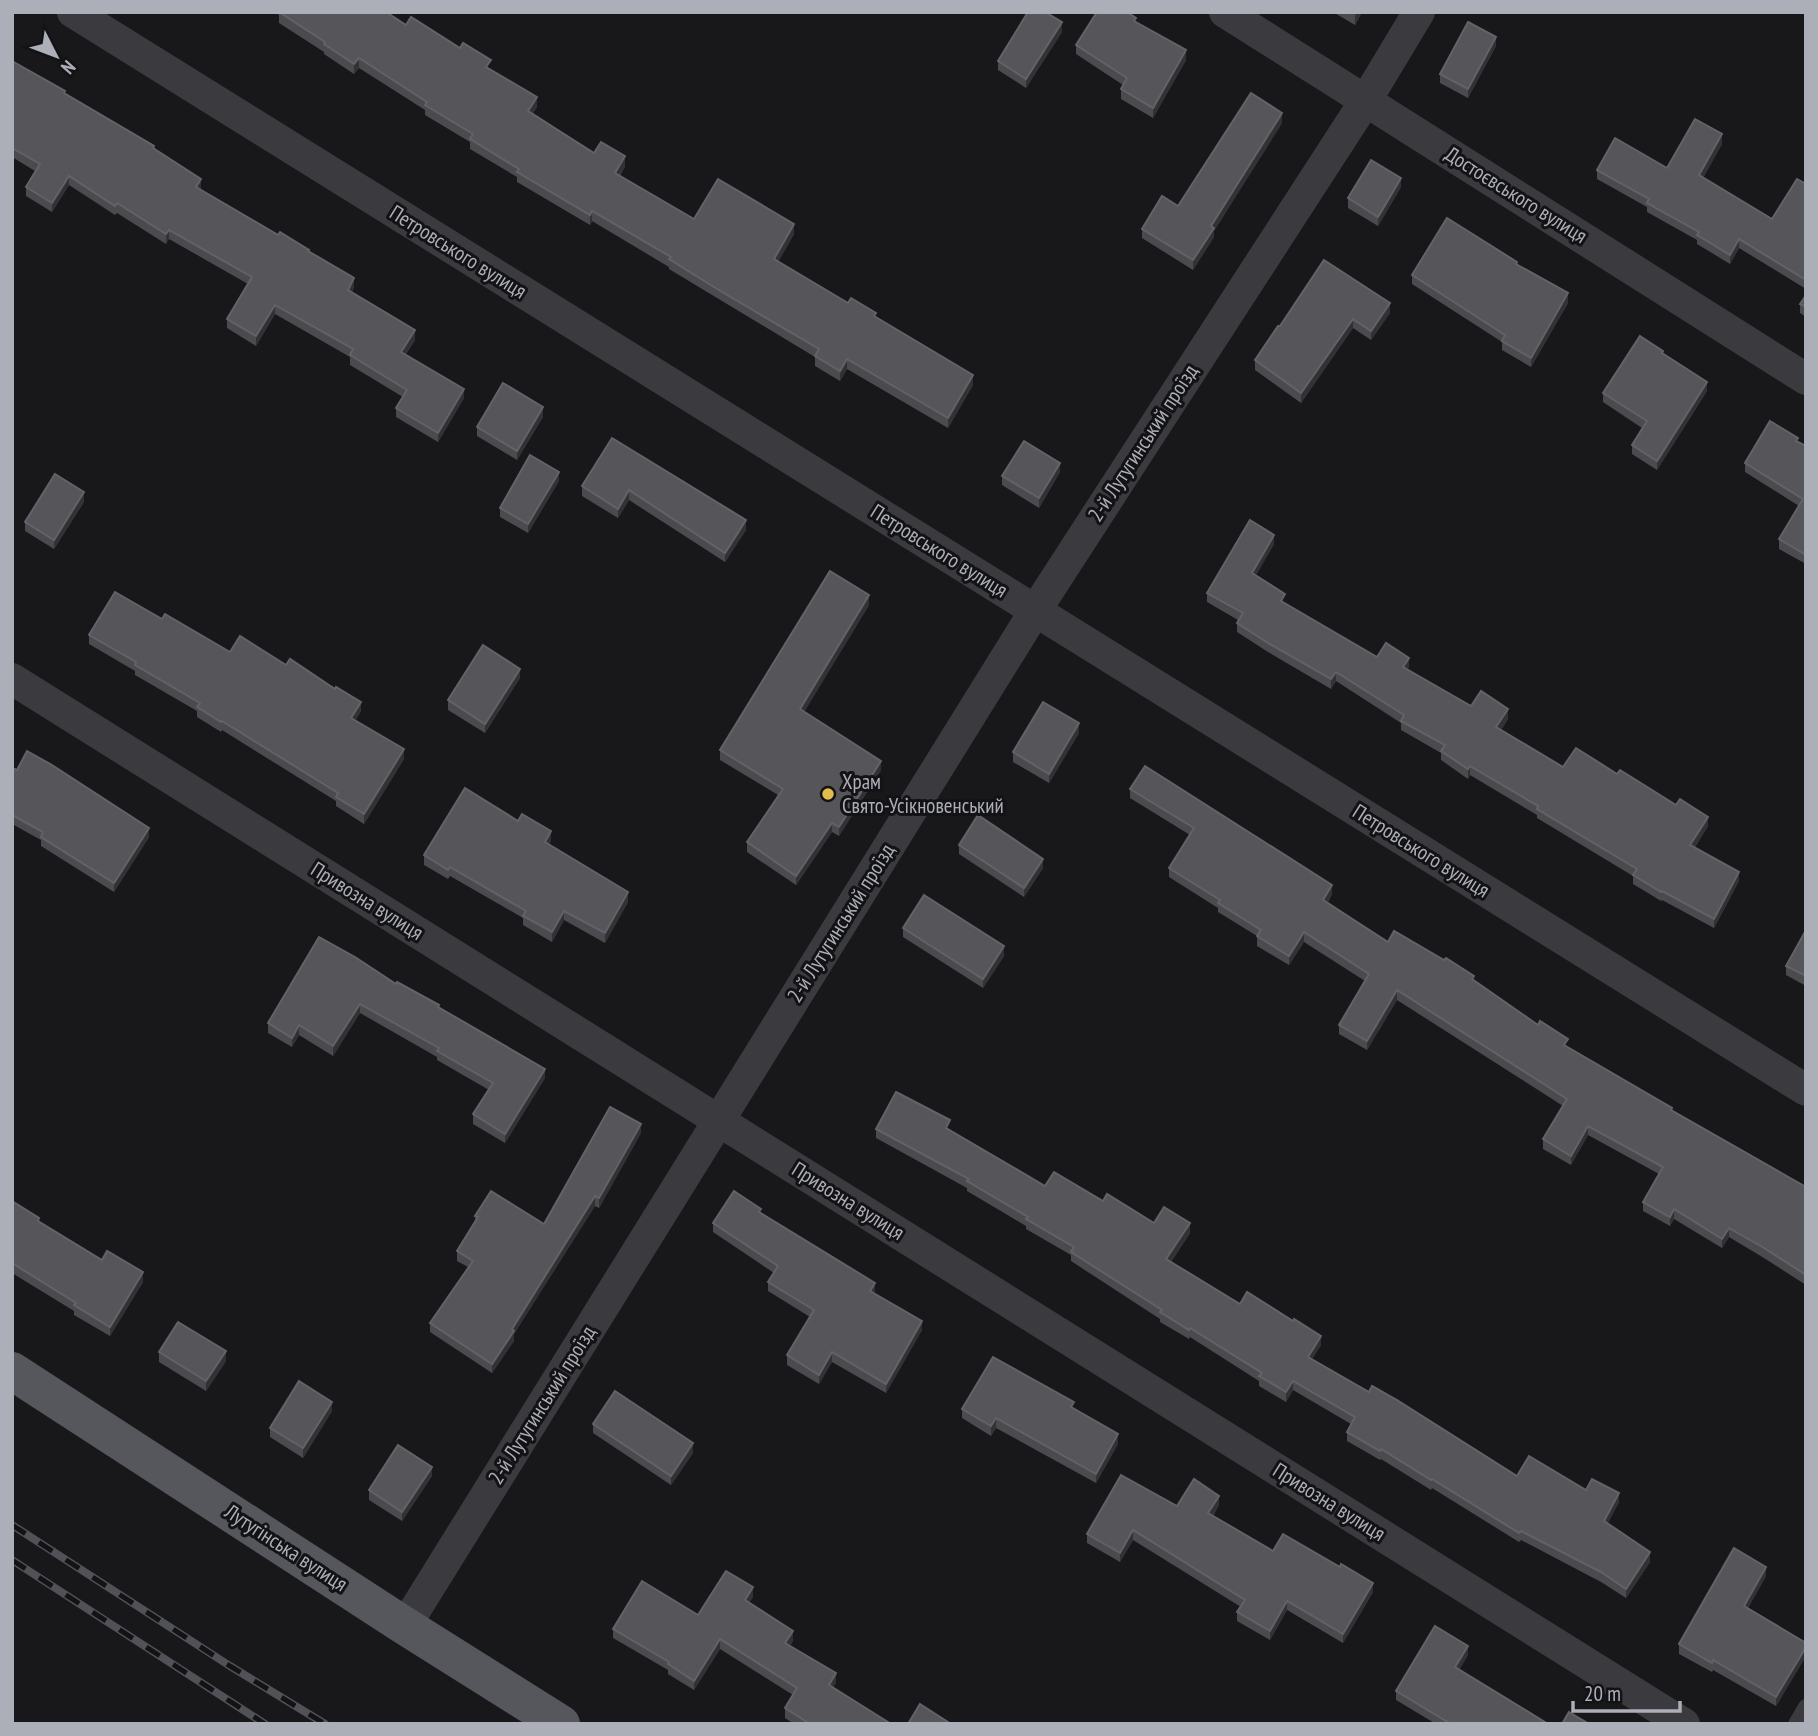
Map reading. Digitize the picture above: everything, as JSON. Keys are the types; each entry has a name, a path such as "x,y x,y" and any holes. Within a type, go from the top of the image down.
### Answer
{"main road":[{"name":"Лутугінська вулиця","path":"12,1371 561,1724"}],"street":[{"name":"Петровського вулиця","path":"73,12 1806,1090"},
{"name":"Достоєвського вулиця","path":"1226,12 1806,379"},
{"name":"2-й Лутугинський проїзд","path":"405,1626 1035,611 1366,100 1419,12"},
{"name":"Привозна вулиця","path":"12,679 1684,1724"}],"lane":[{"path":"1796,1724 1806,1707"}],"building":[{"path":"279,12 386,12 406,25 411,17 460,48 463,43 491,60 486,67 537,97 528,111 594,153 601,142 625,156 615,173 694,219 718,179 794,224 774,259 848,303 851,298 876,313 874,316 973,375 948,418 847,359 840,371 815,356 819,349 669,259 671,257 592,211 590,215 517,172 519,169 470,139 473,134 425,105 427,102 359,58 354,64"},
{"path":"1028,12 1045,12 1062,22 1026,79 998,61"},
{"path":"1097,12 1127,12 1136,18 1134,21 1186,50 1153,108 1121,89 1127,78 1076,45"},
{"path":"1468,22 1496,37 1468,89 1440,74"},
{"path":"12,61 154,146 153,148 201,179 196,187 278,235 280,232 354,278 348,290 415,330 401,352 464,389 438,433 396,408 407,390 350,355 353,349 275,305 256,336 227,319 252,277 169,230 166,234 117,203 115,206 69,176 52,203 26,187 40,164 12,148"},
{"path":"1251,93 1282,113 1211,226 1214,228 1193,260 1142,229 1162,196 1178,206"},
{"path":"1695,119 1722,134 1699,175 1772,219 1797,179 1806,184 1806,280 1739,239 1730,255 1697,235 1699,232 1647,203 1649,199 1597,170 1615,138 1667,168"},
{"path":"1371,160 1401,178 1378,217 1348,198"},
{"path":"1447,218 1517,262 1516,264 1568,293 1531,358 1502,341 1505,335 1412,275"},
{"path":"1324,260 1390,303 1371,331 1353,319 1301,393 1255,360"},
{"path":"1806,295 1806,307 1800,304"},
{"path":"1640,336 1707,382 1657,461 1632,445 1647,421 1603,393"},
{"path":"503,383 543,407 517,451 477,427"},
{"path":"1770,421 1806,446 1806,555 1779,539 1803,499 1745,463"},
{"path":"612,438 746,520 725,553 629,490 618,509 582,486"},
{"path":"1024,441 1060,463 1039,498 1002,476"},
{"path":"530,455 559,472 528,524 500,508"},
{"path":"55,474 84,492 54,540 25,522"},
{"path":"1250,520 1274,535 1252,573 1285,594 1281,601 1377,657 1386,643 1409,658 1403,667 1471,706 1481,691 1508,709 1496,727 1563,767 1576,748 1617,774 1620,770 1676,805 1680,799 1708,817 1690,845 1739,872 1714,919 1633,875 1637,869 1537,809 1538,806 1470,766 1468,769 1441,751 1445,745 1401,721 1404,715 1336,672 1331,679 1237,623 1243,613 1207,593"},
{"path":"830,571 869,595 800,709 881,761 839,827 832,823 796,876 747,842 783,789 720,750"},
{"path":"115,592 162,619 165,614 230,652 240,636 286,665 290,659 335,689 336,687 361,702 351,718 404,749 364,814 336,797 338,793 197,707 200,703 89,635"},
{"path":"483,645 520,669 485,724 448,700"},
{"path":"1043,702 1079,723 1049,774 1013,752"},
{"path":"27,751 149,828 114,883 41,837 43,832 12,815 12,768 17,770"},
{"path":"1145,766 1332,885 1323,900 1388,942 1394,931 1444,960 1446,958 1538,1025 1540,1021 1568,1039 1564,1045 1806,1187 1806,1275 1729,1228 1722,1239 1674,1209 1670,1217 1643,1202 1663,1167 1588,1126 1571,1156 1543,1139 1567,1099 1397,990 1367,1041 1339,1025 1369,974 1304,932 1289,956 1257,936 1261,930 1169,868 1194,828 1130,789"},
{"path":"465,788 518,821 522,814 551,831 545,842 628,892 605,933 564,911 552,932 523,916 526,911 424,855"},
{"path":"978,815 1043,859 1024,888 959,845"},
{"path":"924,895 1004,946 983,979 903,928"},
{"path":"1806,930 1806,976 1786,966"},
{"path":"319,937 545,1069 505,1134 473,1114 493,1083 437,1051 439,1048 360,1004 333,1046 299,1025 292,1038 268,1023"},
{"path":"896,1092 950,1120 946,1128 1045,1186 1054,1172 1103,1201 1107,1194 1154,1223 1164,1207 1190,1223 1166,1259 1240,1304 1247,1292 1293,1321 1294,1319 1321,1336 1308,1357 1369,1392 1372,1386 1397,1400 1517,1476 1529,1456 1586,1490 1592,1479 1619,1493 1604,1521 1650,1552 1626,1589 1601,1572 1521,1531 1519,1533 1381,1449 1380,1451 1347,1432 1355,1417 1293,1381 1286,1392 1259,1376 1262,1373 1160,1312 1162,1310 1071,1252 1074,1247 1026,1219 1028,1217 967,1181 969,1179 876,1129"},
{"path":"610,1107 641,1124 599,1198 595,1196 492,1364 430,1323 473,1261 457,1251 491,1191 544,1224"},
{"path":"734,1191 761,1209 759,1212 875,1283 870,1291 922,1321 886,1384 832,1352 819,1375 787,1355 814,1310 768,1282 778,1266 713,1223"},
{"path":"12,1201 39,1218 38,1221 102,1260 107,1251 143,1272 110,1327 12,1263"},
{"path":"178,1322 226,1351 206,1381 159,1352"},
{"path":"993,1357 1074,1402 1071,1407 1118,1434 1096,1474 996,1418 991,1426 962,1409"},
{"path":"299,1381 332,1402 303,1448 270,1428"},
{"path":"615,1391 693,1443 671,1476 593,1424"},
{"path":"398,1445 432,1467 402,1512 369,1490"},
{"path":"1121,1475 1177,1506 1194,1479 1219,1496 1208,1513 1273,1551 1283,1534 1373,1583 1343,1634 1287,1601 1270,1631 1237,1612 1245,1600 1133,1530 1120,1553 1087,1534"},
{"path":"1734,1548 1766,1567 1744,1606 1806,1643 1776,1697 1713,1660 1712,1663 1679,1644"},
{"path":"726,1571 753,1587 745,1600 793,1631 785,1643 836,1673 829,1685 891,1724 810,1724 785,1708 797,1688 720,1639 694,1681 668,1664 669,1662 613,1629 642,1581 698,1615"},
{"path":"1435,1626 1468,1646 1455,1667 1548,1724 1451,1724 1396,1691"},
{"path":"920,1704 951,1724 908,1724"},
{"path":"1569,1712 1589,1724 1562,1724"}],"railway":[{"path":"12,1525 325,1724"},
{"path":"12,1560 265,1724"}],"place":[{"name":"Храм Свято-Усікновенський","path":"828,794"}]}
